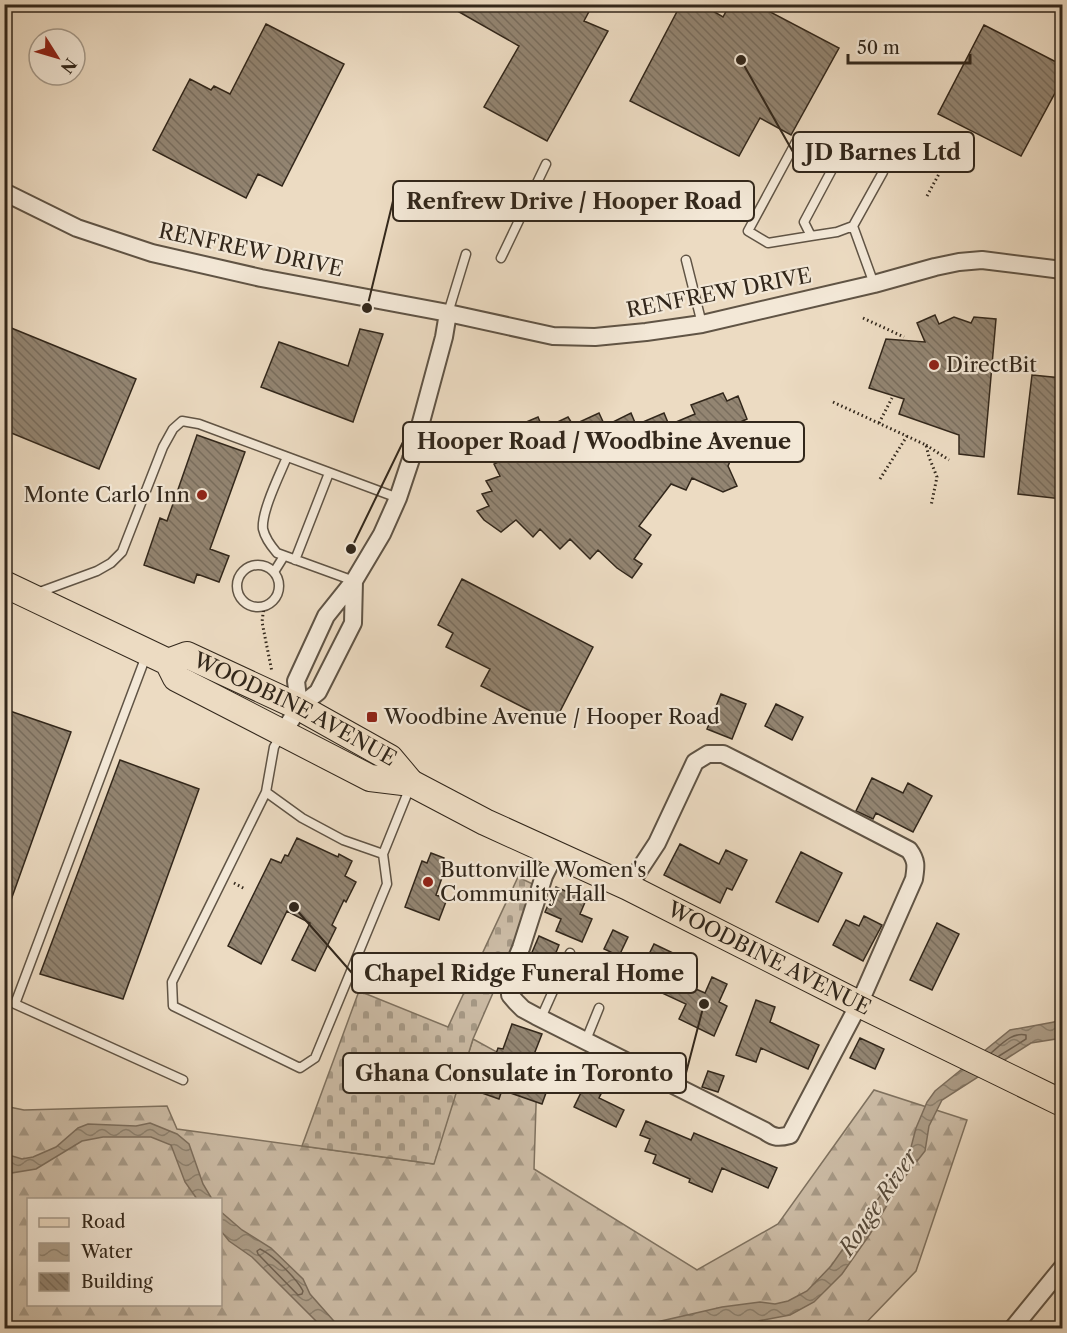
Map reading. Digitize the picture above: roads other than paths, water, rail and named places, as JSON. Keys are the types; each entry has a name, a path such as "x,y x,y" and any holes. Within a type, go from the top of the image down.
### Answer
{"main road":[{"name":"WOODBINE AVENUE","path":"4,584 158,657 176,678 370,778 411,783 485,822 628,887 858,1004 1062,1103"},
{"name":"WOODBINE AVENUE","path":"158,657 187,655 299,707 390,758 411,783"}],"street":[{"name":"RENFREW DRIVE","path":"4,192 77,228 152,253 261,278 448,313 553,336 615,335 702,324 959,262 982,260 1062,270"},
{"path":"299,707 296,681 326,616 354,581 382,534 398,498 417,437 444,337 448,313"},
{"path":"283,733 299,707 318,692 353,623 354,581"},
{"path":"555,854 544,876 513,967 510,995 524,1009 773,1137 790,1135 858,1004 914,879 915,858 909,850 746,765 723,754 708,754 695,762 657,843 628,887"},
{"path":"1013,1329 1062,1268"}],"lane":[{"path":"811,237 804,222 836,162 796,142 748,231 768,243 783,242 811,237 837,232 853,226 883,172"},
{"path":"501,258 546,164"},
{"path":"853,226 874,284"},
{"path":"448,313 466,254"},
{"path":"686,260 702,324"},
{"path":"28,596 96,571 111,563 122,552 163,447 173,429 182,421 199,424 398,498"},
{"path":"287,457 265,512 263,528 269,544 277,553 354,581"},
{"path":"295,560 329,473"},
{"path":"274,572 285,556"},
{"path":"262,565 274,572 279,585 276,598 271,603 258,607 252,606 241,598 237,584 248,567 262,565"},
{"path":"158,657 15,1004 183,1080"},
{"path":"283,733 274,747 266,792 172,982 173,1006 300,1068 315,1059 387,884 382,854 411,783"},
{"path":"266,792 302,818 343,840 382,854"},
{"path":"541,1018 570,953"},
{"path":"586,1040 599,1008"}],"water":[{"name":"Rouge River","path":"1062,1016 1062,1038 1031,1043 942,1100 929,1126 925,1151 900,1183 870,1234 842,1274 814,1302 790,1315 758,1321 720,1323 698,1328 641,1328 648,1324 722,1307 760,1302 775,1304 788,1301 807,1291 831,1266 909,1155 916,1128 927,1102 935,1091 1010,1030 1054,1022"},
{"path":"150,1123 177,1134 189,1144 203,1184 211,1198 196,1198 185,1182 171,1145 151,1137 103,1137 82,1141 36,1169 5,1174 5,1156 22,1159 33,1157 56,1147 78,1128 88,1124 136,1126"},
{"path":"222,1213 242,1230 271,1248 303,1279 310,1294 340,1328 323,1328 252,1257 229,1241 222,1232"}],"place":[{"name":"JD Barnes Ltd","path":"741,60"},
{"name":"Renfrew Drive / Hooper Road","path":"367,308"},
{"name":"DirectBit","path":"934,365"},
{"name":"Monte Carlo Inn","path":"202,495"},
{"name":"Hooper Road / Woodbine Avenue","path":"351,549"},
{"name":"Woodbine Avenue / Hooper Road","path":"372,717"},
{"name":"Buttonville Women's Community Hall","path":"428,882"},
{"name":"Chapel Ridge Funeral Home","path":"294,907"},
{"name":"Ghana Consulate in Toronto","path":"704,1004"}]}
